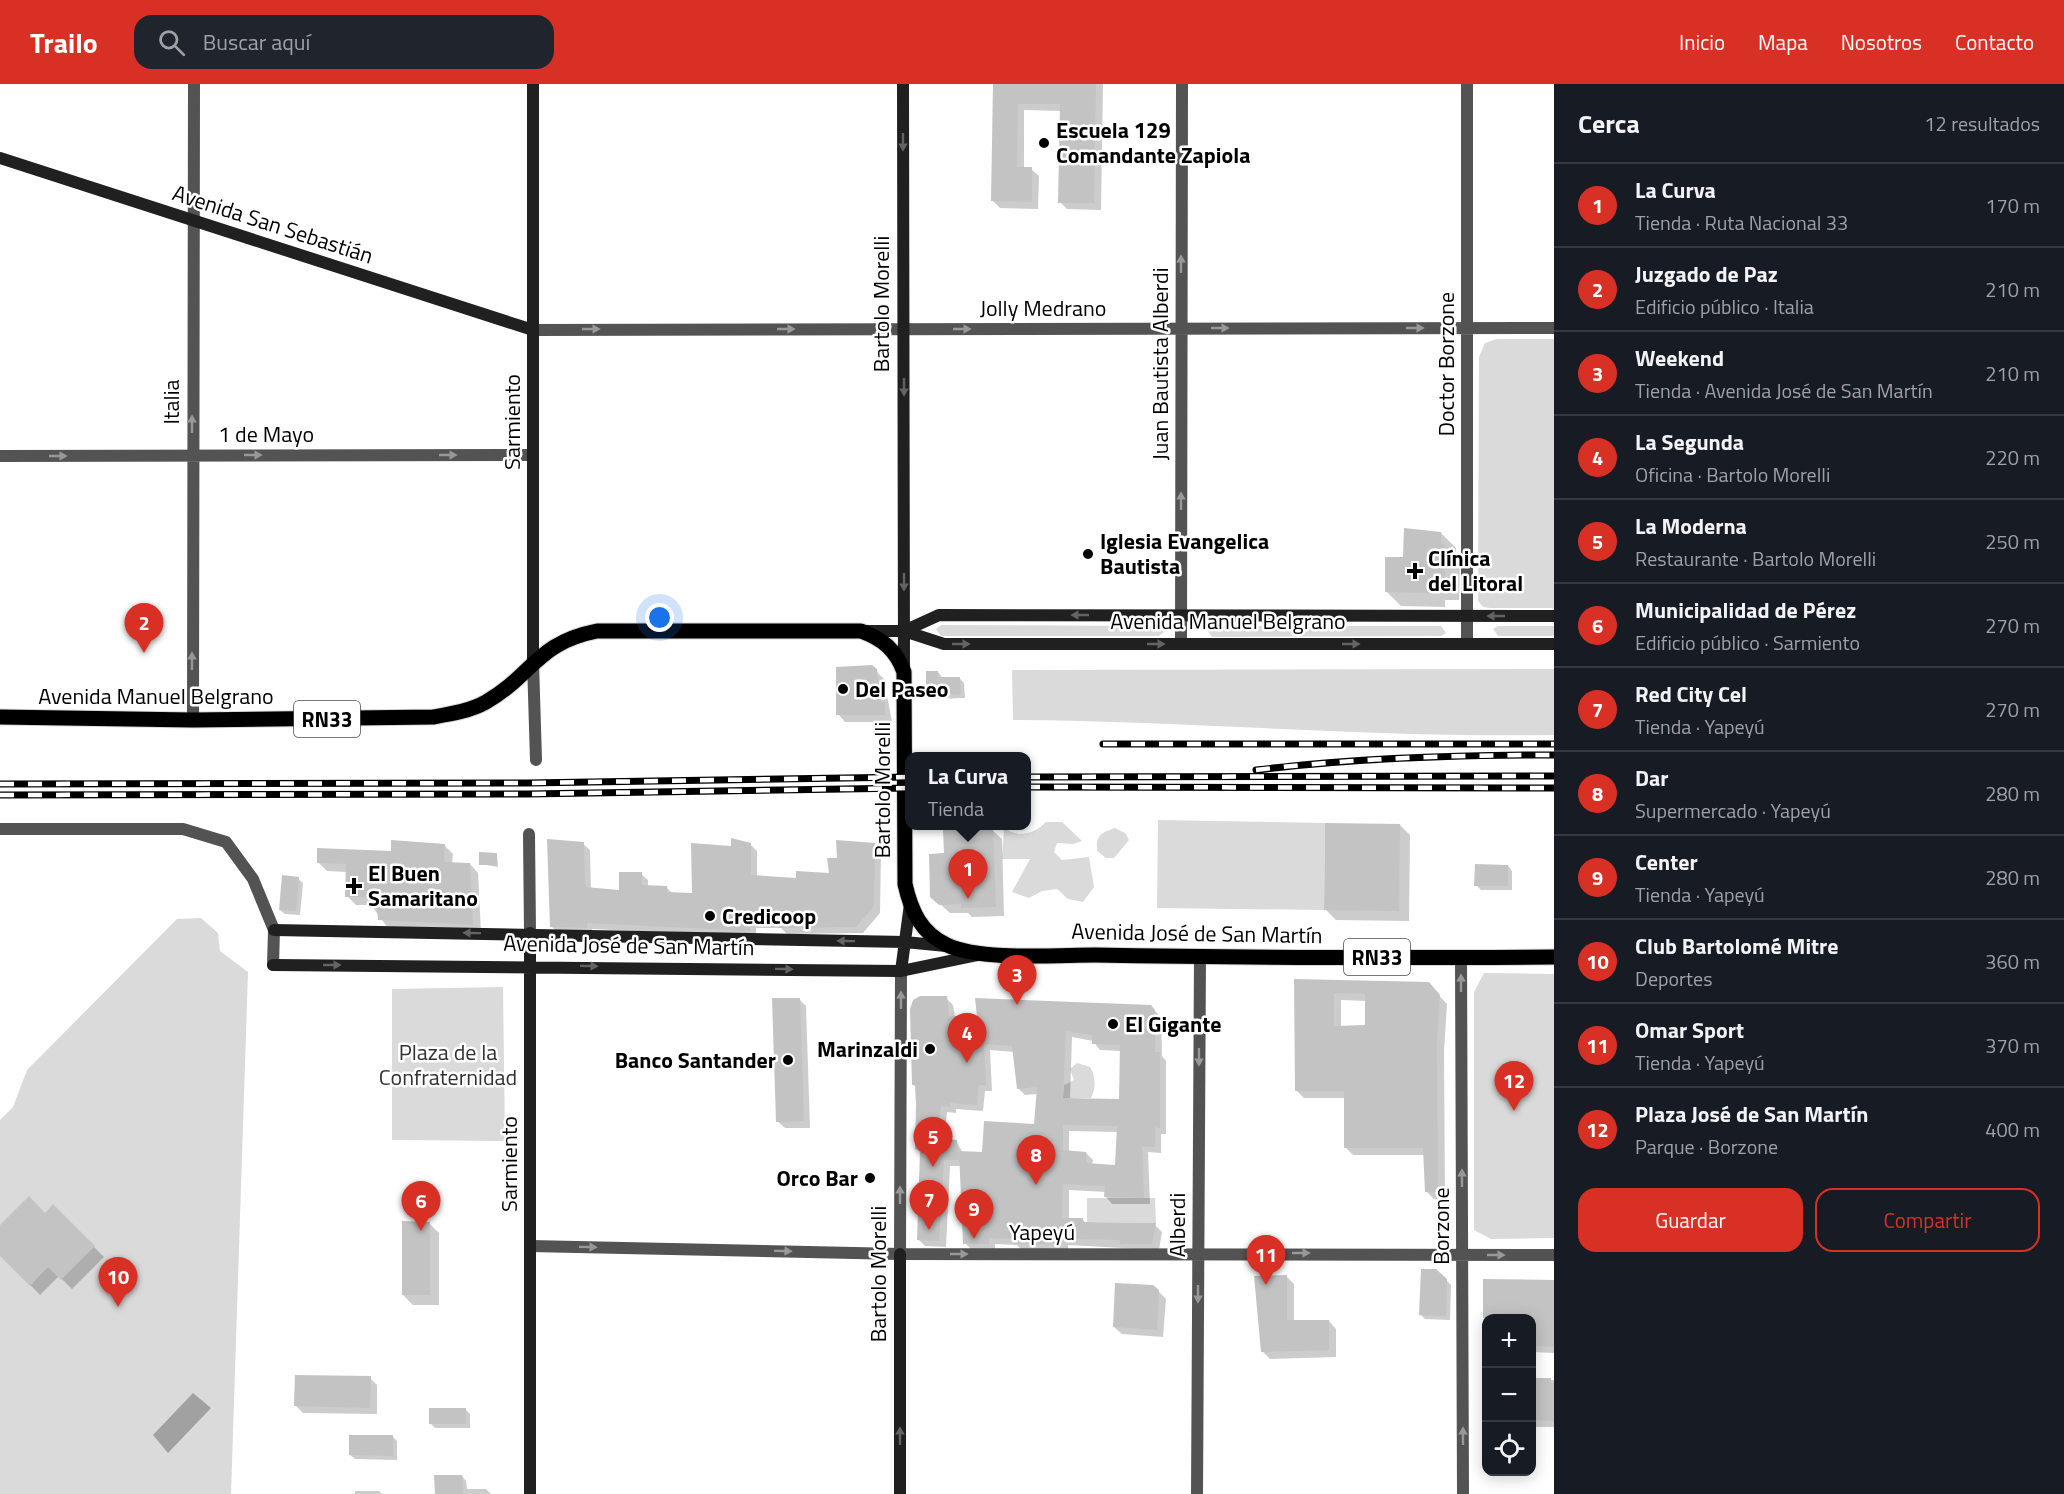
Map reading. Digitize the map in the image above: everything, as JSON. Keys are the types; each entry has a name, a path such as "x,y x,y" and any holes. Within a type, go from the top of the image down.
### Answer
{"main road":[{"name":"Avenida Manuel Belgrano","path":"0,717 193,720 433,717 460,712 485,703 502,691 532,662 561,642 577,635 597,631 861,631 879,639 893,650 904,672"},
{"name":"Bartolo Morelli","path":"904,672 905,884 910,904"},
{"name":"RN33","path":"910,904 918,922 930,935 948,946"},
{"name":"Avenida José de San Martín","path":"948,946 983,953 1200,957 1554,957"}],"street":[{"name":"Italia","path":"193,720 194,84"},
{"name":"Sarmiento","path":"533,84 532,662 536,759"},
{"name":"Bartolo Morelli","path":"903,84 904,672"},
{"name":"Juan Bautista Alberdi","path":"1180,644 1182,84"},
{"name":"Doctor Borzone","path":"1467,84 1467,644"},
{"name":"Avenida San Sebastián","path":"0,158 533,330"},
{"name":"Jolly Medrano","path":"533,330 1554,328"},
{"name":"1 de Mayo","path":"0,456 533,455"},
{"name":"Avenida Manuel Belgrano","path":"904,631 939,615 1554,616"},
{"name":"Avenida Manuel Belgrano","path":"861,631 904,631 944,644 1554,644"},
{"path":"0,829 183,829 226,842 254,879 274,930"},
{"name":"Sarmiento","path":"529,834 530,1494"},
{"name":"Bartolo Morelli","path":"900,1494 901,971 910,904"},
{"name":"Avenida José de San Martín","path":"948,946 905,942 530,933 274,930 273,965 901,971 983,953"},
{"name":"Alberdi","path":"1197,1494 1200,957"},
{"name":"Borzone","path":"1461,957 1463,1494"},
{"name":"Yapeyú","path":"530,1246 900,1254 1198,1252 1554,1255"}],"green space":[{"path":"1497,339 1554,339 1554,608 1490,608 1483,607 1478,601 1479,357 1485,343"},
{"path":"941,625 1159,626 1164,632 1159,636 941,636 936,629"},
{"path":"1212,626 1441,626 1446,633 1441,636 1212,637 1207,630"},
{"path":"1498,626 1554,626 1554,636 1498,636 1493,629"},
{"path":"1554,669 1554,735 1418,734 1013,720 1012,670"},
{"path":"1158,820 1325,823 1324,910 1157,908"},
{"path":"1046,822 1062,822 1082,841 1073,844 1057,843 1054,852 1062,860 1089,857 1094,887 1083,902 1068,899 1057,889 1042,891 1029,898 1012,892 1030,859 1002,859 1004,830 1021,834 1036,829"},
{"path":"1115,828 1125,833 1129,840 1114,858 1106,858 1097,851 1098,838"},
{"path":"201,918 218,933 220,951 248,972 231,1494 0,1494 0,1120 13,1107 27,1070 177,919"},
{"path":"1484,973 1554,974 1554,1238 1491,1239 1474,1230 1474,992"},
{"name":"Plaza de la Confraternidad","path":"503,987 505,1141 392,1140 392,989"},
{"path":"1077,1063 1090,1067 1095,1083 1093,1094 1091,1098 1063,1098 1064,1085 1074,1080 1070,1069"},
{"path":"1087,1198 1155,1198 1156,1223 1087,1222"}],"shaded area":[{"path":"193,1393 211,1408 168,1453 153,1435"}],"building":[{"name":"Escuela 129 Comandante Zapiola","path":"993,84 1096,84 1094,203 1058,203 1060,104 1018,104 1017,167 1032,167 1032,202 991,201"},
{"name":"Clínica del Litoral","path":"1404,528 1441,532 1441,544 1445,544 1445,585 1431,585 1431,593 1385,592 1385,557 1403,557"},
{"path":"872,665 877,669 881,702 885,702 885,715 836,715 836,667"},
{"path":"926,671 938,671 938,677 960,677 961,694 926,695"},
{"path":"1325,823 1400,824 1399,911 1324,910"},
{"path":"943,830 993,830 996,907 961,908 961,904 939,905 930,897 929,854 944,853"},
{"path":"731,838 751,843 751,875 796,878 796,871 829,873 827,858 837,858 836,840 875,843 874,906 856,927 779,928 778,922 750,922 750,931 587,923 587,928 550,927 547,839 584,842 585,887 619,890 619,872 642,872 642,885 667,886 667,892 692,893 691,843 731,846"},
{"path":"391,840 445,844 444,862 470,863 473,925 378,920 377,908 370,906 370,897 345,897 346,864 317,863 317,848 391,851"},
{"path":"479,852 497,853 497,865 479,865"},
{"path":"1475,864 1508,865 1508,886 1474,886"},
{"path":"282,875 299,877 296,911 279,910"},
{"path":"1294,979 1429,982 1440,995 1437,1042 1438,1192 1425,1192 1423,1148 1344,1148 1344,1091 1295,1091","holes":["1334,993 1365,994 1365,1025 1334,1026"]},
{"path":"920,996 947,996 949,1016 977,1017 975,998 1151,1005 1155,1010 1155,1052 1160,1052 1160,1128 1155,1127 1155,1147 1142,1146 1144,1198 1104,1197 1105,1186 1063,1184 1062,1218 1083,1218 1083,1222 1156,1223 1152,1244 1120,1244 1120,1240 1062,1239 1062,1244 1014,1244 1014,1239 989,1238 989,1244 963,1244 959,1151 982,1152 984,1121 1034,1124 1037,1087 1017,1089 1012,1046 984,1044 986,1085 979,1085 977,1105 950,1103 950,1107 941,1106 937,1138 957,1140 959,1160 944,1160 939,1241 917,1240 920,1151 915,1149 916,1105 915,1085 912,1085 910,1009 913,1000","holes":["1066,1031 1092,1035 1092,1044 1120,1045 1119,1099 1063,1098","1063,1125 1117,1126 1115,1165 1086,1163 1086,1152 1063,1150"]},
{"name":"Banco Santander","path":"772,998 800,998 804,1121 776,1122"},
{"path":"29,1196 45,1213 53,1204 95,1246 61,1280 48,1267 30,1286 0,1256 0,1225"},
{"path":"402,1221 430,1222 430,1295 402,1295"},
{"path":"1421,1269 1436,1269 1447,1279 1446,1316 1419,1315"},
{"path":"1287,1275 1287,1320 1329,1320 1329,1350 1261,1352 1254,1276"},
{"path":"1483,1279 1554,1280 1554,1347 1536,1346 1536,1314 1483,1314"},
{"path":"1115,1283 1153,1285 1159,1290 1157,1330 1113,1327"},
{"path":"295,1375 371,1376 370,1408 294,1406"},
{"path":"1536,1378 1551,1378 1551,1383 1554,1383 1554,1421 1536,1420"},
{"path":"429,1408 466,1408 466,1424 429,1424"},
{"path":"349,1435 393,1435 393,1456 349,1455"},
{"path":"434,1475 462,1475 463,1494 435,1494"}],"railway":[{"path":"1103,744 1554,744"},
{"path":"1256,770 1405,758 1554,755"},
{"path":"1031,777 1554,776"},
{"path":"0,784 528,783 905,777"},
{"path":"1031,787 1554,788"},
{"path":"0,795 528,794 905,788"}],"place":[{"name":"Escuela 129 Comandante Zapiola","path":"1044,143"},
{"name":"Iglesia Evangelica Bautista","path":"1088,554"},
{"name":"Clínica del Litoral","path":"1415,571"},
{"name":"Juzgado de Paz","path":"144,653"},
{"name":"Del Paseo","path":"843,689"},
{"name":"El Buen Samaritano","path":"354,886"},
{"name":"La Curva","path":"968,899"},
{"name":"Credicoop","path":"710,916"},
{"name":"Weekend","path":"1017,1005"},
{"name":"El Gigante","path":"1113,1024"},
{"name":"Marinzaldi","path":"930,1049"},
{"name":"Banco Santander","path":"788,1060"},
{"name":"La Segunda","path":"967,1063"},
{"name":"Plaza José de San Martín","path":"1514,1111"},
{"name":"La Moderna","path":"933,1167"},
{"name":"Orco Bar","path":"870,1178"},
{"name":"Dar","path":"1036,1185"},
{"name":"Red City Cel","path":"929,1230"},
{"name":"Municipalidad de Pérez","path":"421,1231"},
{"name":"Center","path":"974,1239"},
{"name":"Omar Sport","path":"1266,1285"},
{"name":"Club Bartolomé Mitre","path":"118,1307"}]}
